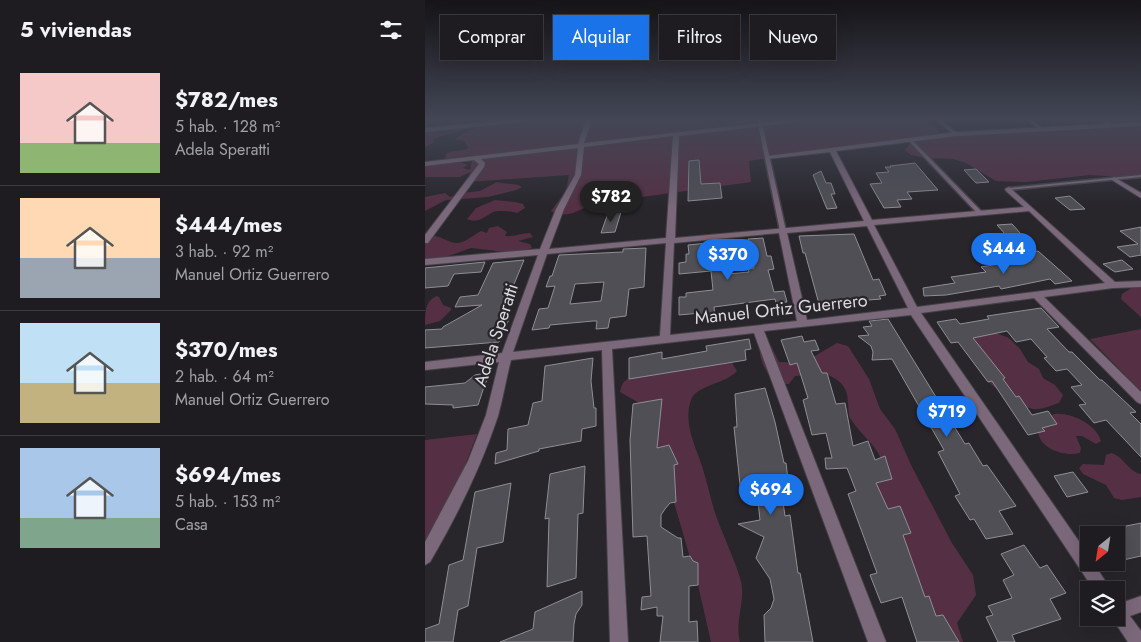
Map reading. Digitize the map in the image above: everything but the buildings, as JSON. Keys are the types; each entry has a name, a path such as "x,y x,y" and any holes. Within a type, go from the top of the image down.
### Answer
{"street":[{"path":"425,164 543,149"},
{"name":"Adela Speratti","path":"425,557 444,524 473,463 491,415 506,357 543,252 560,209 578,175 581,149"},
{"path":"665,339 675,149"},
{"path":"767,158 841,149"},
{"path":"833,150 914,312 1097,581"},
{"path":"425,241 481,166 482,163 475,158"},
{"path":"1114,179 1141,196"},
{"path":"1009,189 1113,285"},
{"path":"425,262 1029,209"},
{"path":"783,230 803,324"},
{"name":"Manuel Ortiz Guerrero","path":"425,366 914,312 1113,285 1141,284"},
{"path":"1037,296 1141,399"},
{"path":"758,329 877,642"},
{"path":"607,346 619,642"},
{"path":"1125,609 1141,604"},
{"path":"1125,623 1138,642"}],"lane":[{"path":"765,149 783,230"},
{"path":"919,149 980,213"},
{"path":"1009,189 1141,176"}],"shaded area":[{"path":"832,149 749,161 751,182 590,204 581,210 566,214 551,211 566,191 569,175 468,182 470,172 460,177 425,177 425,166 447,162 463,163 468,165 463,168 470,170 473,155 445,159 446,154 449,152 463,150"},
{"path":"1141,149 1141,178 1090,175 1026,182 996,181 966,163 953,159 925,158 911,155 905,150"},
{"path":"497,182 522,187 488,197 446,200 425,211 425,197 445,193 450,197 461,193 480,191"},
{"path":"495,200 523,204 525,208 517,213 498,211 474,221 467,219 476,208"},
{"path":"498,226 507,232 505,236 530,233 533,237 518,241 530,244 532,248 514,253 471,248 443,258 425,258 425,240 435,236 459,243 481,231 487,233 489,228"},
{"path":"1141,282 1141,317 1121,299 1122,294"},
{"path":"436,296 439,297 443,305 451,308 451,310 440,321 425,325 428,304"},
{"path":"1141,329 1141,391 1090,339"},
{"path":"991,331 1009,338 1020,349 1028,362 1039,369 1043,378 1055,385 1063,395 1059,403 1038,409 1028,408 1011,394 1011,390 999,390 982,375 981,356 973,337"},
{"path":"837,343 848,346 869,379 880,409 895,429 912,467 952,543 973,575 976,595 957,623 963,642 938,642 873,493 881,458 850,418 846,390 843,385 829,375 816,370 807,375 795,376 789,384 777,384 766,371 760,355 760,344 771,346 779,362 803,363"},
{"path":"732,363 737,371 726,379 694,395 691,400 688,417 691,434 716,514 742,586 738,626 740,642 711,642 698,585 675,506 660,464 646,410 639,403 620,392 625,381 646,370 660,367"},
{"path":"1054,414 1068,415 1082,420 1094,429 1101,441 1096,444 1082,436 1076,436 1081,448 1080,453 1074,454 1067,454 1047,447 1039,437 1038,430 1045,419"},
{"path":"477,434 464,468 425,543 425,440"},
{"path":"1111,453 1141,474 1141,497 1122,500 1114,498 1106,485 1083,474 1079,468 1083,464 1104,465 1106,455"}]}
